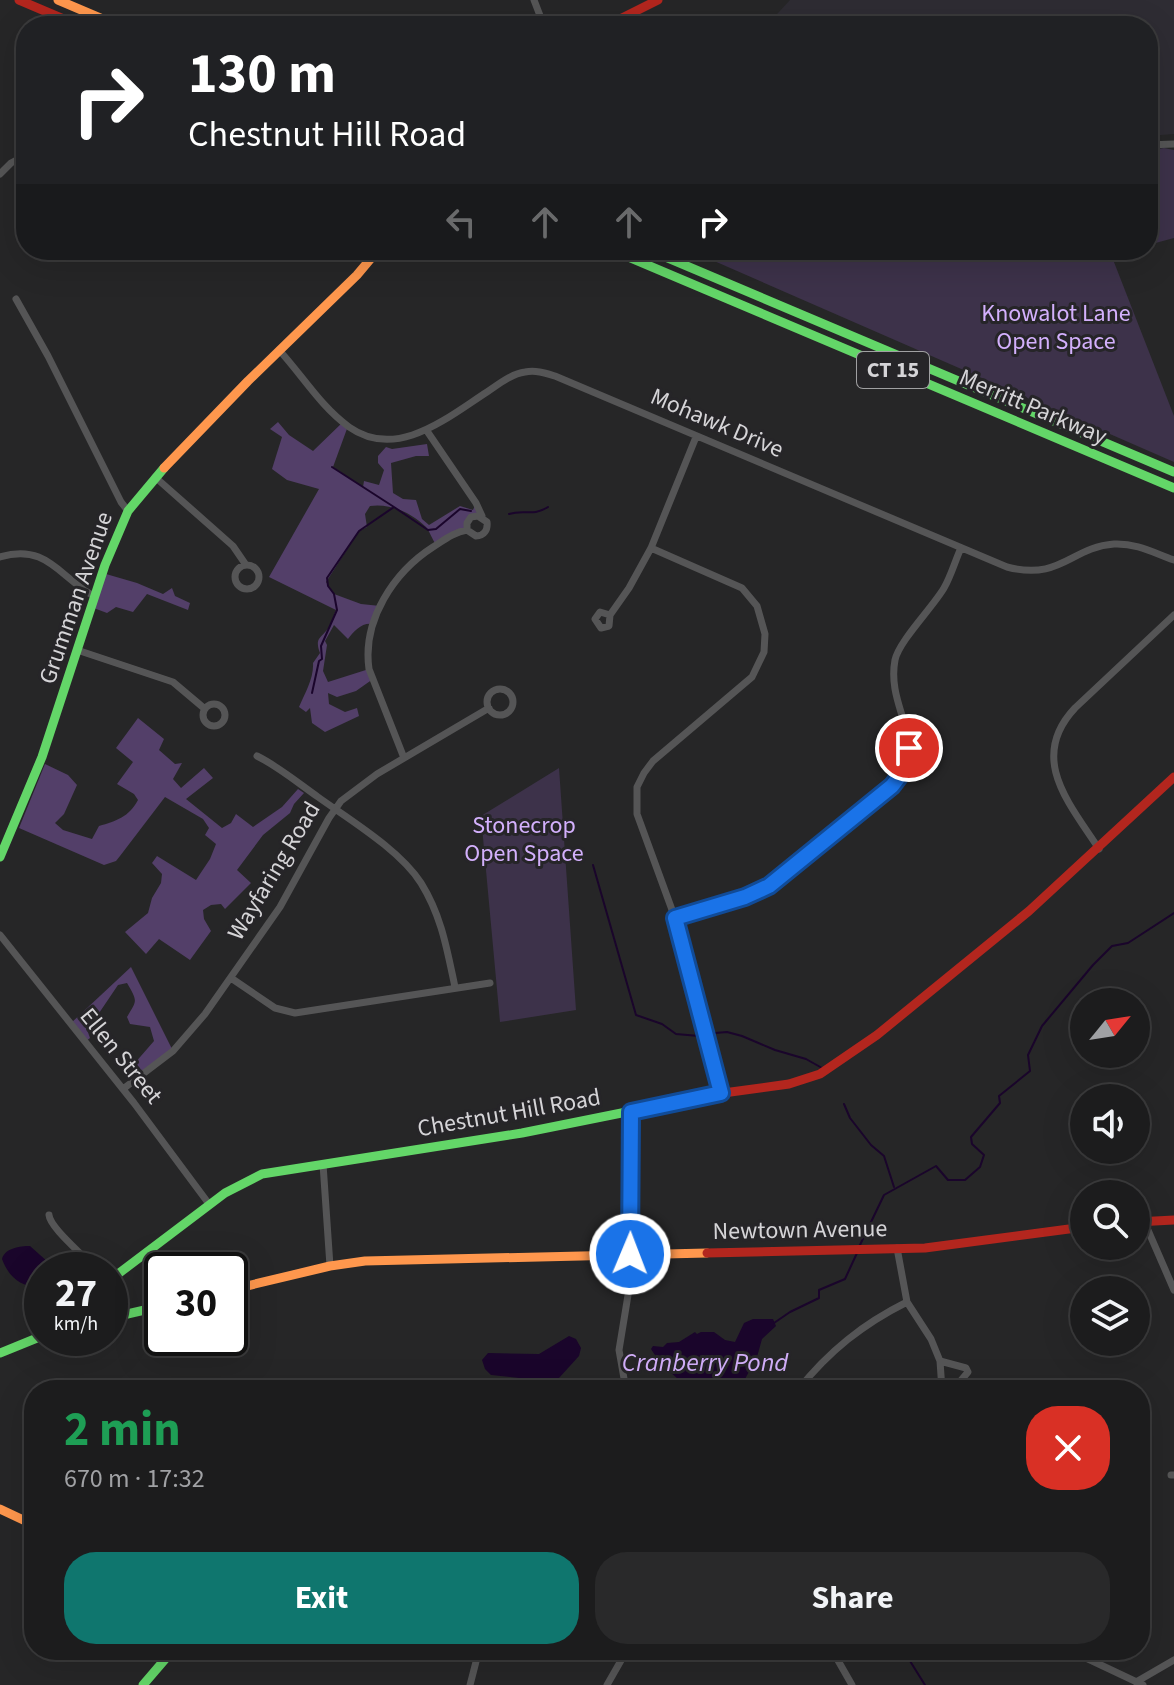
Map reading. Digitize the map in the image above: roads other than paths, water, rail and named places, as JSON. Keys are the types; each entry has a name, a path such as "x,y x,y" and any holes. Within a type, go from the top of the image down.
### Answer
{"main road":[{"path":"19,0 57,16"},
{"path":"58,0 96,16"},
{"path":"635,16 658,0"},
{"name":"Grumman Avenue","path":"0,857 42,757 94,596 128,511 155,477 370,260"},
{"name":"Merritt Parkway","path":"636,260 1174,488"},
{"name":"Merritt Parkway","path":"673,260 1174,472"},
{"name":"Chestnut Hill Road","path":"128,1266 209,1204 254,1176 522,1133 721,1093 789,1084 815,1076 833,1067 950,977 1099,849 1174,777"},
{"path":"1150,1221 1174,1220"},
{"name":"Newtown Avenue","path":"248,1286 330,1266 376,1260 897,1248 957,1245 1070,1229"},
{"path":"0,1353 24,1342"},
{"path":"0,1509 24,1520"},
{"path":"143,1685 164,1660"}],"street":[{"path":"0,174 16,160"},
{"path":"16,299 123,507 128,511"},
{"name":"Mohawk Drive","path":"279,350 338,417 357,432 386,440 427,431 510,377 536,371 555,376 961,548 1025,572 1044,570 1094,548 1111,544 1142,547 1174,560"},
{"path":"427,431 476,503 487,526 483,535 476,536 467,530"},
{"path":"610,615 651,548 696,437"},
{"path":"155,477 233,546 246,565"},
{"path":"467,530 468,520 475,516 482,517"},
{"path":"404,758 369,669 369,639 380,606 406,567 454,534 467,530"},
{"path":"651,548 742,588 757,606 765,634 760,662 752,677 653,761 637,787 636,805 640,824 675,918 721,1093"},
{"path":"675,918 745,897 769,886 875,801 902,775 908,762 909,748 897,690 895,659 944,588 961,548"},
{"path":"0,555 18,553 45,558 94,596"},
{"path":"1099,849 1057,780 1053,752 1056,734 1075,708 1174,615"},
{"path":"77,650 173,682 205,709"},
{"name":"Wayfaring Road","path":"123,1089 157,1064 190,1033 288,895 334,809 364,782 489,708"},
{"path":"257,756 334,809 393,854 417,878 444,931 455,987"},
{"name":"Ellen Street","path":"0,935 123,1089 209,1204"},
{"path":"231,978 275,1008 295,1013 490,983"},
{"path":"624,1380 619,1350 630,1283 631,1112"},
{"path":"323,1164 330,1266"},
{"path":"49,1215 51,1225 81,1252"},
{"path":"1150,1242 1174,1290"},
{"path":"897,1248 907,1302 931,1339 940,1361 941,1380"},
{"path":"807,1380 840,1345 871,1321 907,1302"},
{"path":"940,1361 966,1368 968,1372 961,1380"},
{"path":"470,1685 476,1660"},
{"path":"607,1685 621,1660"},
{"path":"838,1660 852,1685"},
{"path":"1091,1660 1140,1683 1174,1660"}],"water":[{"path":"30,1246 37,1252 24,1252 24,1284 8,1272 2,1259 18,1247"},
{"name":"Cranberry Pond","path":"753,1319 773,1319 776,1326 762,1339 757,1357 745,1379 679,1380 651,1349 653,1346 663,1347 667,1343 679,1342 695,1332 714,1332 725,1340 735,1342 744,1323"},
{"path":"569,1336 576,1339 581,1348 579,1356 559,1378 560,1380 491,1375 482,1360 488,1353 539,1354"}],"waterway":[{"path":"332,467 394,507"},
{"path":"312,693 322,659 321,646 337,610 327,578 359,531 394,507 428,530 436,529 460,509 471,511"},
{"path":"509,514 537,512 548,507"},
{"path":"593,865 636,1015 662,1024 676,1034 699,1036"},
{"path":"859,1247 884,1195 936,1166 948,1180 965,1180 980,1167 984,1155 972,1144 971,1137 1000,1103 999,1096 1030,1071 1028,1055 1042,1026 1112,946 1128,943 1174,913"},
{"path":"715,1033 742,1036 806,1059 822,1068"},
{"path":"844,1104 850,1118 884,1156 894,1187"},
{"path":"774,1323 819,1298 819,1290 845,1279 857,1253"},
{"path":"910,1660 925,1685"}],"park label":[{"name":"Knowalot Lane Open Space","path":"1056,327"},
{"name":"Stonecrop Open Space","path":"524,839"}]}
